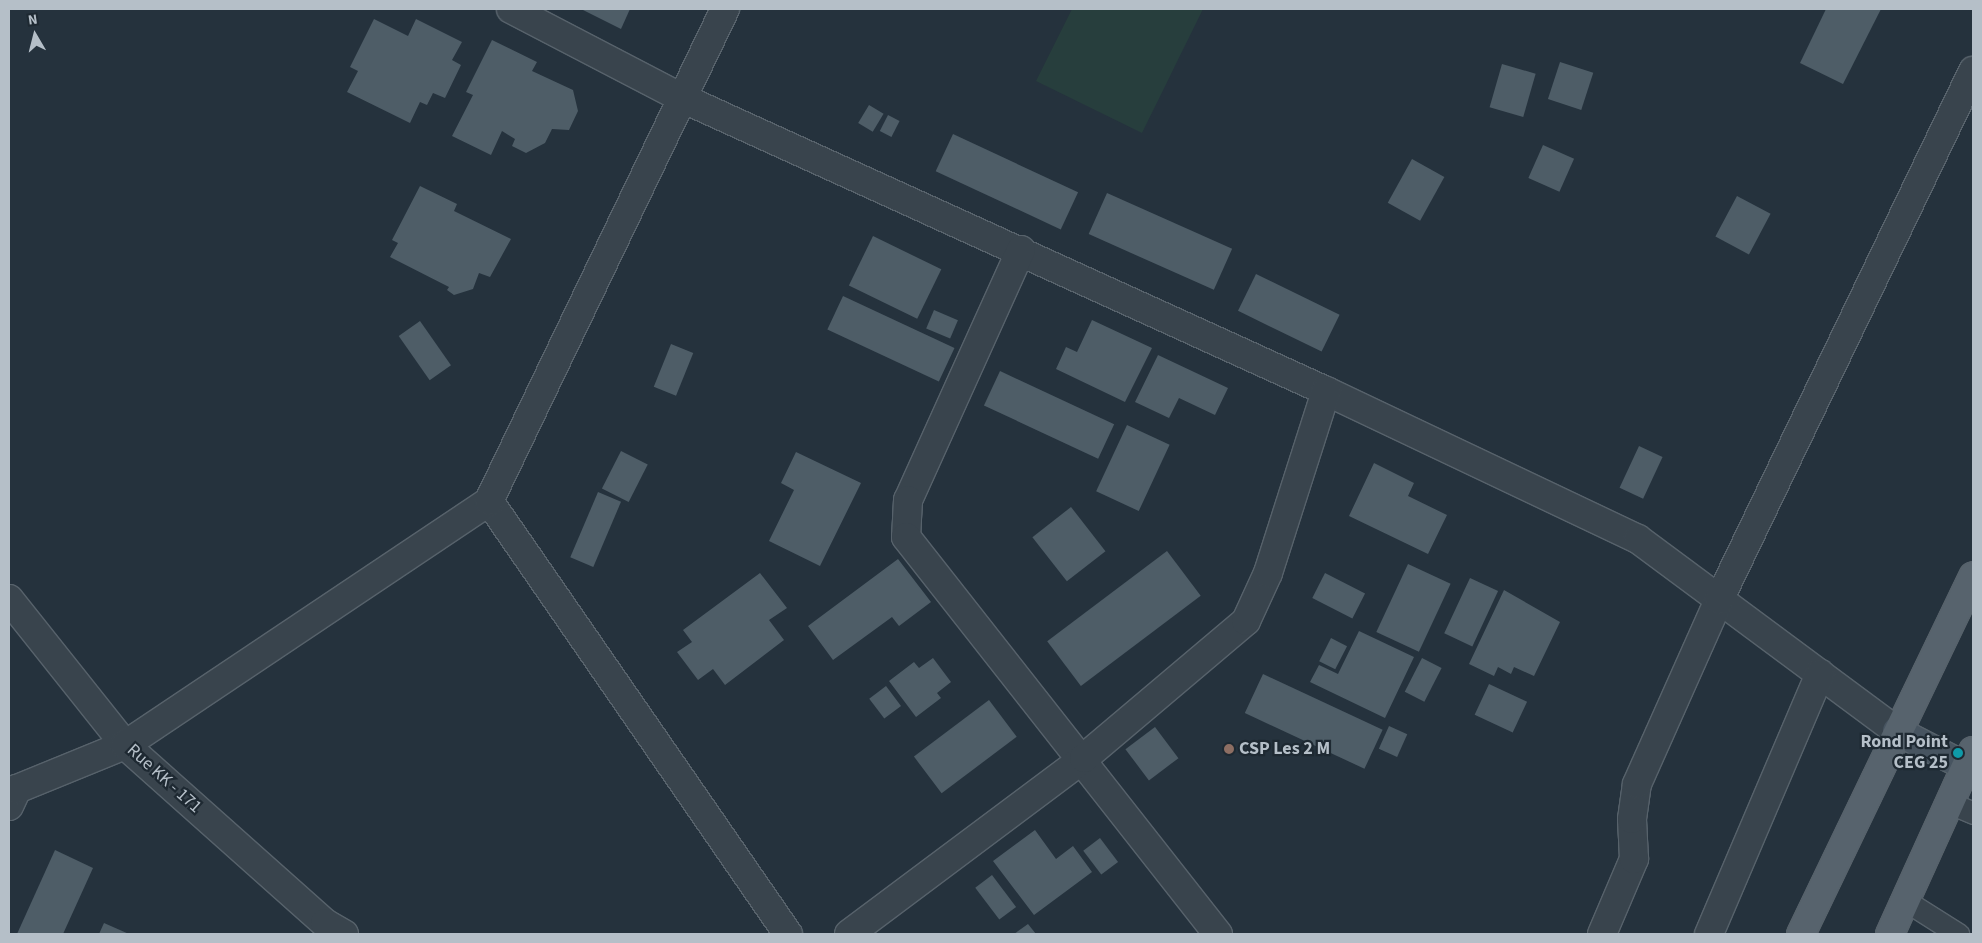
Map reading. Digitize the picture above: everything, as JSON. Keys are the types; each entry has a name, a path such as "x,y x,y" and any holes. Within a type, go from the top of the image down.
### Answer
{"main road":[{"path":"1801,934 1973,576"},
{"path":"1890,934 1906,901 1962,808 1971,763 1897,731"}],"street":[{"path":"510,9 682,98 1326,390 1638,539 1897,731"},
{"path":"13,798 125,745 489,501 725,9"},
{"path":"1602,934 1634,859 1632,819 1637,784 1720,600 1973,71"},
{"path":"1020,250 908,500 903,528 906,537 1084,758 1218,934"},
{"path":"848,934 1084,758 1246,621 1268,573 1326,390"},
{"path":"489,501 788,934"},
{"name":"Rue KK - 171","path":"9,599 125,745 325,923 344,934"},
{"path":"1709,934 1820,674"}],"lane":[{"path":"1906,901 1958,934"}],"green space":[{"path":"1072,9 1203,9 1142,133 1036,81"}],"building":[{"path":"581,9 630,9 621,29"},
{"path":"1826,9 1881,9 1843,84 1800,63"},
{"path":"374,19 408,36 416,19 462,42 452,60 461,65 445,98 433,93 427,105 420,102 410,123 347,92 358,71 350,67"},
{"path":"492,40 537,62 532,71 573,90 578,111 569,130 552,129 545,143 526,153 512,146 515,139 502,131 491,155 452,136 473,95 466,92"},
{"path":"1560,62 1593,73 1581,110 1548,99"},
{"path":"1502,64 1536,74 1523,117 1490,107"},
{"path":"869,105 884,114 873,132 858,123"},
{"path":"888,115 900,121 891,137 880,131"},
{"path":"953,134 1078,192 1061,229 936,171"},
{"path":"1543,145 1574,159 1559,192 1528,178"},
{"path":"1412,159 1444,177 1420,221 1388,203"},
{"path":"420,186 457,204 454,211 511,239 490,277 479,273 473,289 454,295 447,290 449,287 390,257 398,243 392,240"},
{"path":"1107,193 1232,249 1214,290 1089,234"},
{"path":"1737,196 1771,214 1749,254 1715,237"},
{"path":"873,236 941,269 917,319 849,285"},
{"path":"1256,274 1340,315 1322,352 1238,311"},
{"path":"843,296 954,348 939,382 827,330"},
{"path":"934,310 958,320 950,339 926,328"},
{"path":"1092,320 1152,348 1125,402 1056,369 1066,347 1077,352"},
{"path":"420,321 451,365 430,380 399,336"},
{"path":"671,344 693,353 676,396 654,387"},
{"path":"1158,355 1228,388 1215,415 1179,398 1169,418 1135,402"},
{"path":"1000,371 1114,424 1098,459 984,405"},
{"path":"1127,425 1170,445 1139,511 1096,491"},
{"path":"1639,446 1663,457 1643,499 1620,488"},
{"path":"621,451 648,465 629,502 602,488"},
{"path":"796,452 861,483 820,566 769,541 794,490 781,483"},
{"path":"1374,463 1414,483 1408,496 1447,515 1428,554 1349,516"},
{"path":"598,492 621,502 593,567 570,557"},
{"path":"1071,507 1105,551 1067,581 1032,537"},
{"path":"1167,551 1201,596 1081,686 1047,641"},
{"path":"898,559 931,602 899,626 892,617 833,660 808,626"},
{"path":"1408,564 1451,584 1419,652 1376,632"},
{"path":"760,573 787,608 769,620 784,640 725,685 713,669 698,680 677,652 692,642 683,630"},
{"path":"1325,573 1365,593 1352,618 1312,598"},
{"path":"1470,578 1498,591 1472,646 1444,633"},
{"path":"1504,590 1560,622 1534,676 1514,667 1511,674 1498,667 1494,676 1469,664"},
{"path":"1359,631 1414,657 1385,718 1310,682 1319,665 1338,674"},
{"path":"1331,638 1347,646 1335,669 1319,661"},
{"path":"933,658 951,682 937,693 941,698 916,717 889,681 914,662 919,668"},
{"path":"1422,658 1442,668 1424,702 1405,692"},
{"path":"1263,674 1383,730 1364,769 1245,713"},
{"path":"1489,684 1527,702 1513,733 1475,715"},
{"path":"886,686 901,706 884,719 869,699"},
{"path":"989,700 1017,737 942,793 914,757"},
{"path":"1389,726 1407,734 1397,757 1379,749"},
{"path":"1155,727 1178,758 1149,780 1125,749"},
{"path":"1035,830 1056,859 1073,846 1092,872 1034,915 993,861"},
{"path":"1100,838 1118,862 1101,875 1083,851"},
{"path":"55,850 93,868 63,934 17,934"},
{"path":"992,875 1016,907 999,920 975,888"},
{"path":"104,923 129,934 99,934"},
{"path":"1028,924 1036,934 1014,934"}],"place":[{"name":"CSP Les 2 M","path":"1229,749"},
{"name":"Rond Point CEG 25","path":"1958,753"}]}
